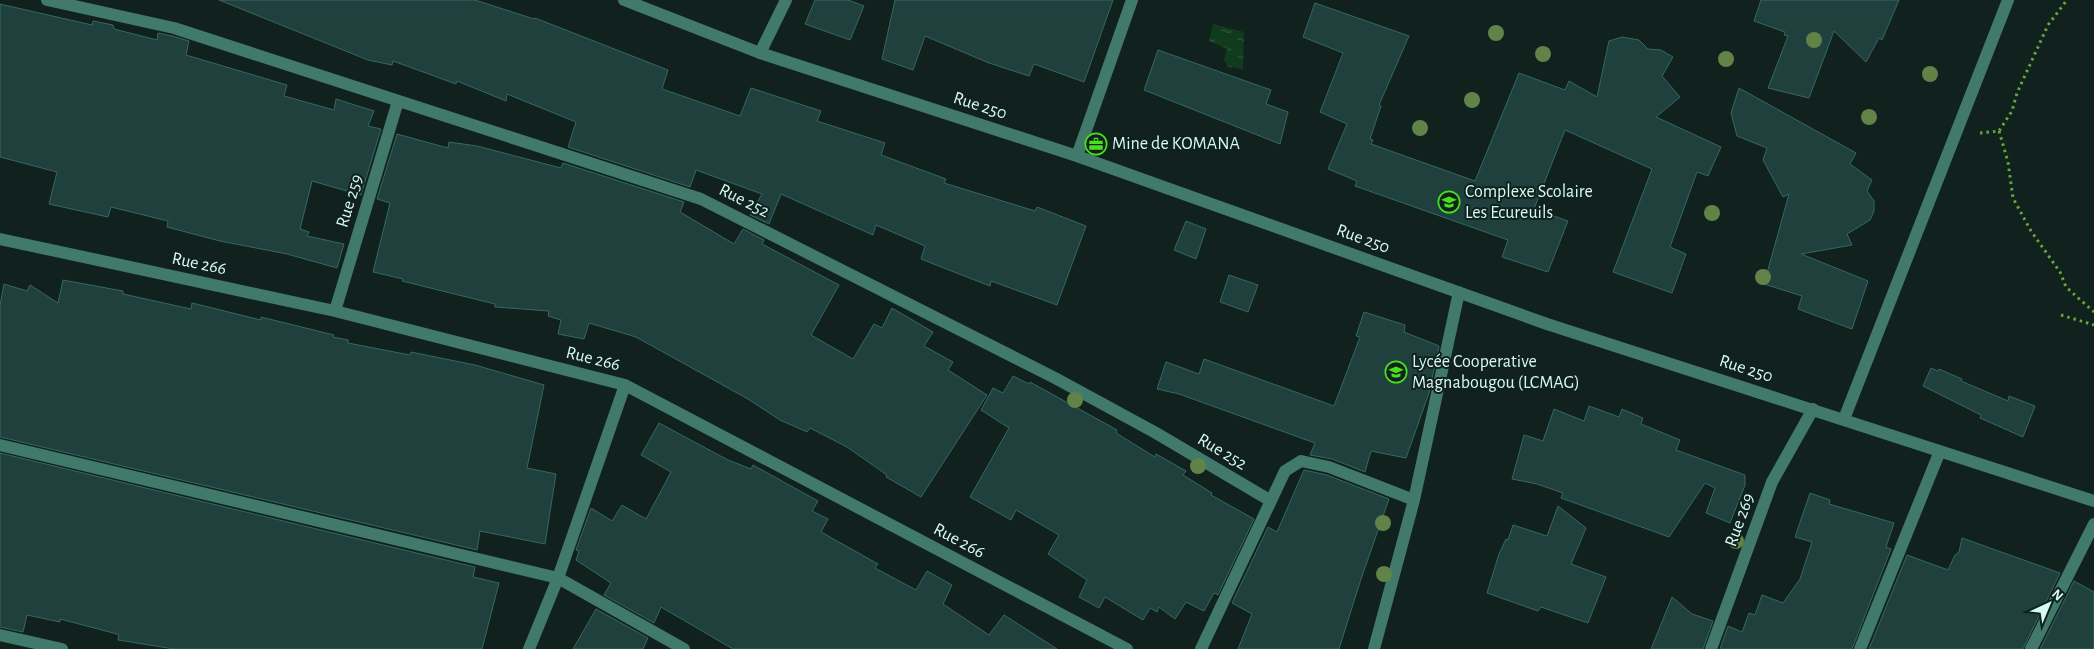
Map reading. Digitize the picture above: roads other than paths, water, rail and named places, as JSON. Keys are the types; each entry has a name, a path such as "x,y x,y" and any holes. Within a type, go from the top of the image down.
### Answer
{"street":[{"name":"Rue 252","path":"47,0 174,28 701,199 1055,378 1156,433 1270,501"},
{"name":"Rue 250","path":"624,0 760,53 1077,156 1547,324 2094,501"},
{"path":"760,53 786,0"},
{"path":"1077,156 1132,0"},
{"path":"1844,419 2008,0"},
{"name":"Rue 259","path":"335,311 398,101"},
{"name":"Rue 266","path":"0,239 335,311 625,386 1128,649"},
{"path":"1374,649 1414,500 1459,292"},
{"path":"529,649 558,578 625,386"},
{"name":"Rue 269","path":"1711,649 1772,482 1813,409"},
{"path":"0,445 558,578 684,649"},
{"path":"1860,649 1940,451"},
{"path":"1201,649 1285,471 1301,461 1329,467 1414,500"},
{"path":"2031,649 2094,524"},
{"path":"0,634 62,649"}],"water":[{"path":"1213,24 1244,32 1243,69 1228,67 1224,60 1227,49 1209,41"}],"place":[{"name":"Mine de KOMANA","path":"1096,144"},
{"name":"Complexe Scolaire Les Ecureuils","path":"1449,202"},
{"name":"Lycée Cooperative Magnabougou (LCMAG)","path":"1396,372"}]}
